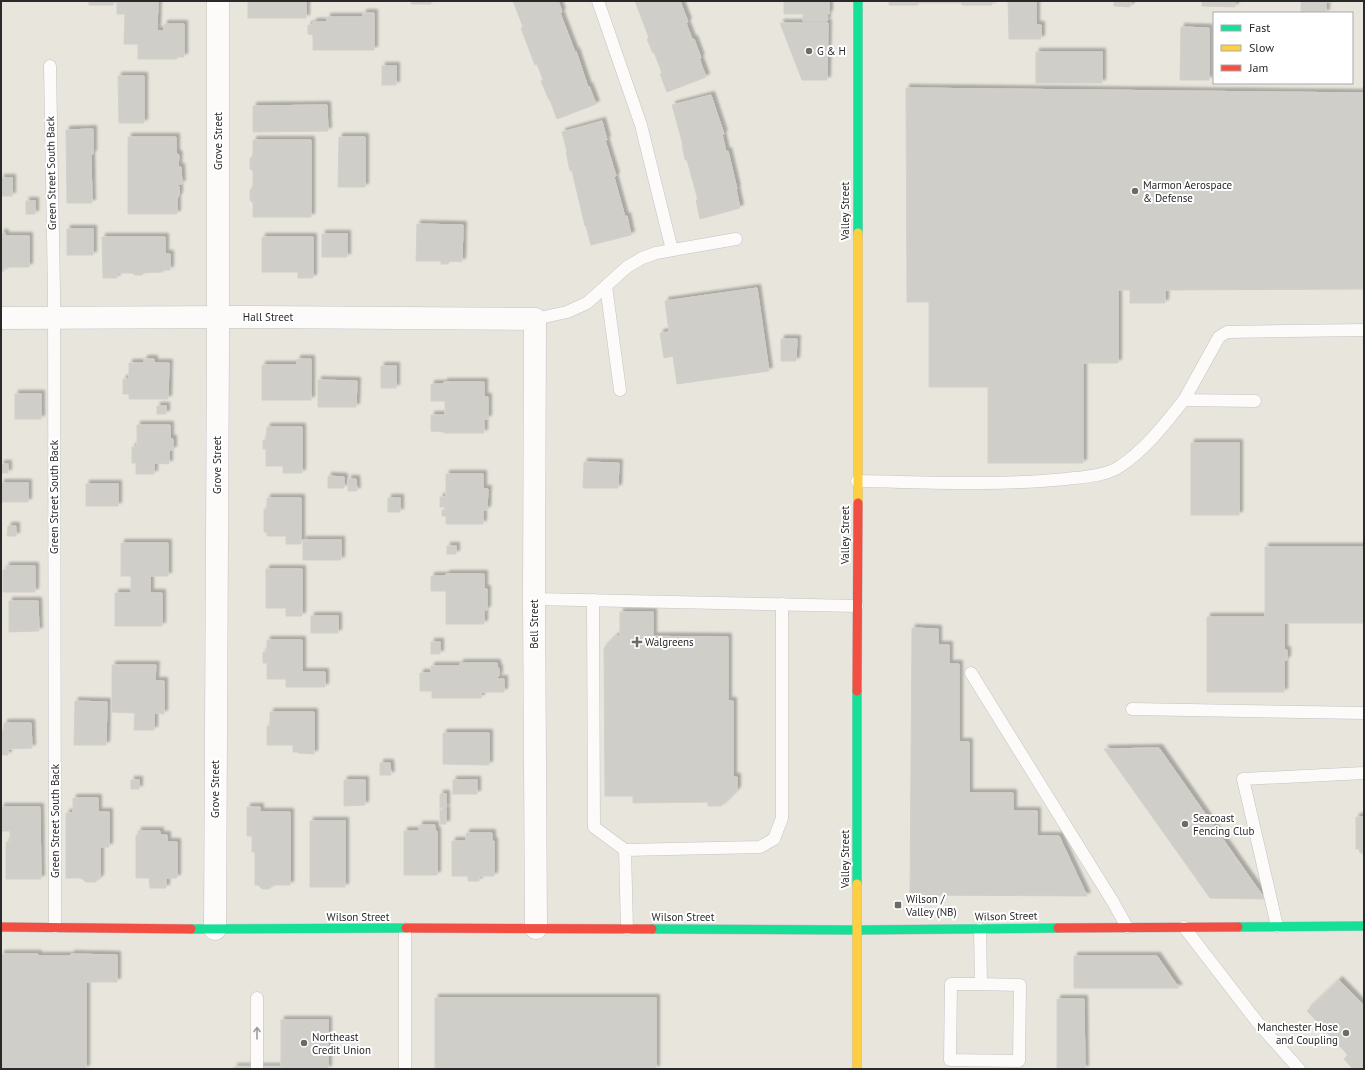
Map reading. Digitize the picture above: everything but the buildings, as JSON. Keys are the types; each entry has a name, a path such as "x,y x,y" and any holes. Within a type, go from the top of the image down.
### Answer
{"street":[{"name":"Grove Street","path":"214,929 218,317 218,1"},
{"name":"Valley Street","path":"857,1069 858,1"},
{"name":"Hall Street","path":"1,318 218,317 535,319"},
{"name":"Bell Street","path":"535,319 534,599 536,928"},
{"name":"Wilson Street","path":"1,927 214,929 536,928 857,930 1364,926"}],"lane":[{"path":"598,1 641,125 672,250"},
{"name":"Green Street South Back","path":"50,66 54,318 55,927"},
{"path":"535,319 567,312 587,303 627,267 642,258 656,253 736,239"},
{"path":"606,286 620,390"},
{"path":"857,481 995,483 1034,482 1093,476 1117,468 1140,451 1184,400 1220,337 1227,332 1364,330"},
{"path":"1184,400 1255,401"},
{"path":"534,599 857,606"},
{"path":"593,600 594,827 625,850 760,847 774,839 782,818 782,604"},
{"path":"972,673 1127,927"},
{"path":"1132,709 1364,713"},
{"path":"1278,926 1243,779 1364,773"},
{"path":"625,850 627,929"},
{"path":"1184,927 1258,1023 1299,1069"},
{"path":"404,929 404,1069"},
{"path":"980,929 981,984"},
{"path":"951,984 981,984 1020,985 1019,1061 950,1060 951,984"},
{"path":"257,998 257,1069"}],"traffic: fast":[{"path":"858,1 858,233"},
{"path":"857,691 857,884"},
{"path":"1238,927 1364,926"},
{"path":"191,929 406,928"},
{"path":"652,929 857,930 1058,928"}],"traffic: slow":[{"path":"858,233 858,503"},
{"path":"857,884 857,1069"}],"traffic: jam":[{"path":"857,691 858,503"},
{"path":"1,927 191,929"},
{"path":"1058,928 1238,927"},
{"path":"406,928 652,929"}],"place":[{"name":"G & H","path":"809,51"},
{"name":"Marmon Aerospace & Defense","path":"1135,191"},
{"name":"Walgreens","path":"637,642"},
{"name":"Seacoast Fencing Club","path":"1185,824"},
{"name":"Wilson / Valley (NB)","path":"898,905"},
{"name":"Manchester Hose and Coupling","path":"1346,1033"},
{"name":"Northeast Credit Union","path":"304,1043"}]}
